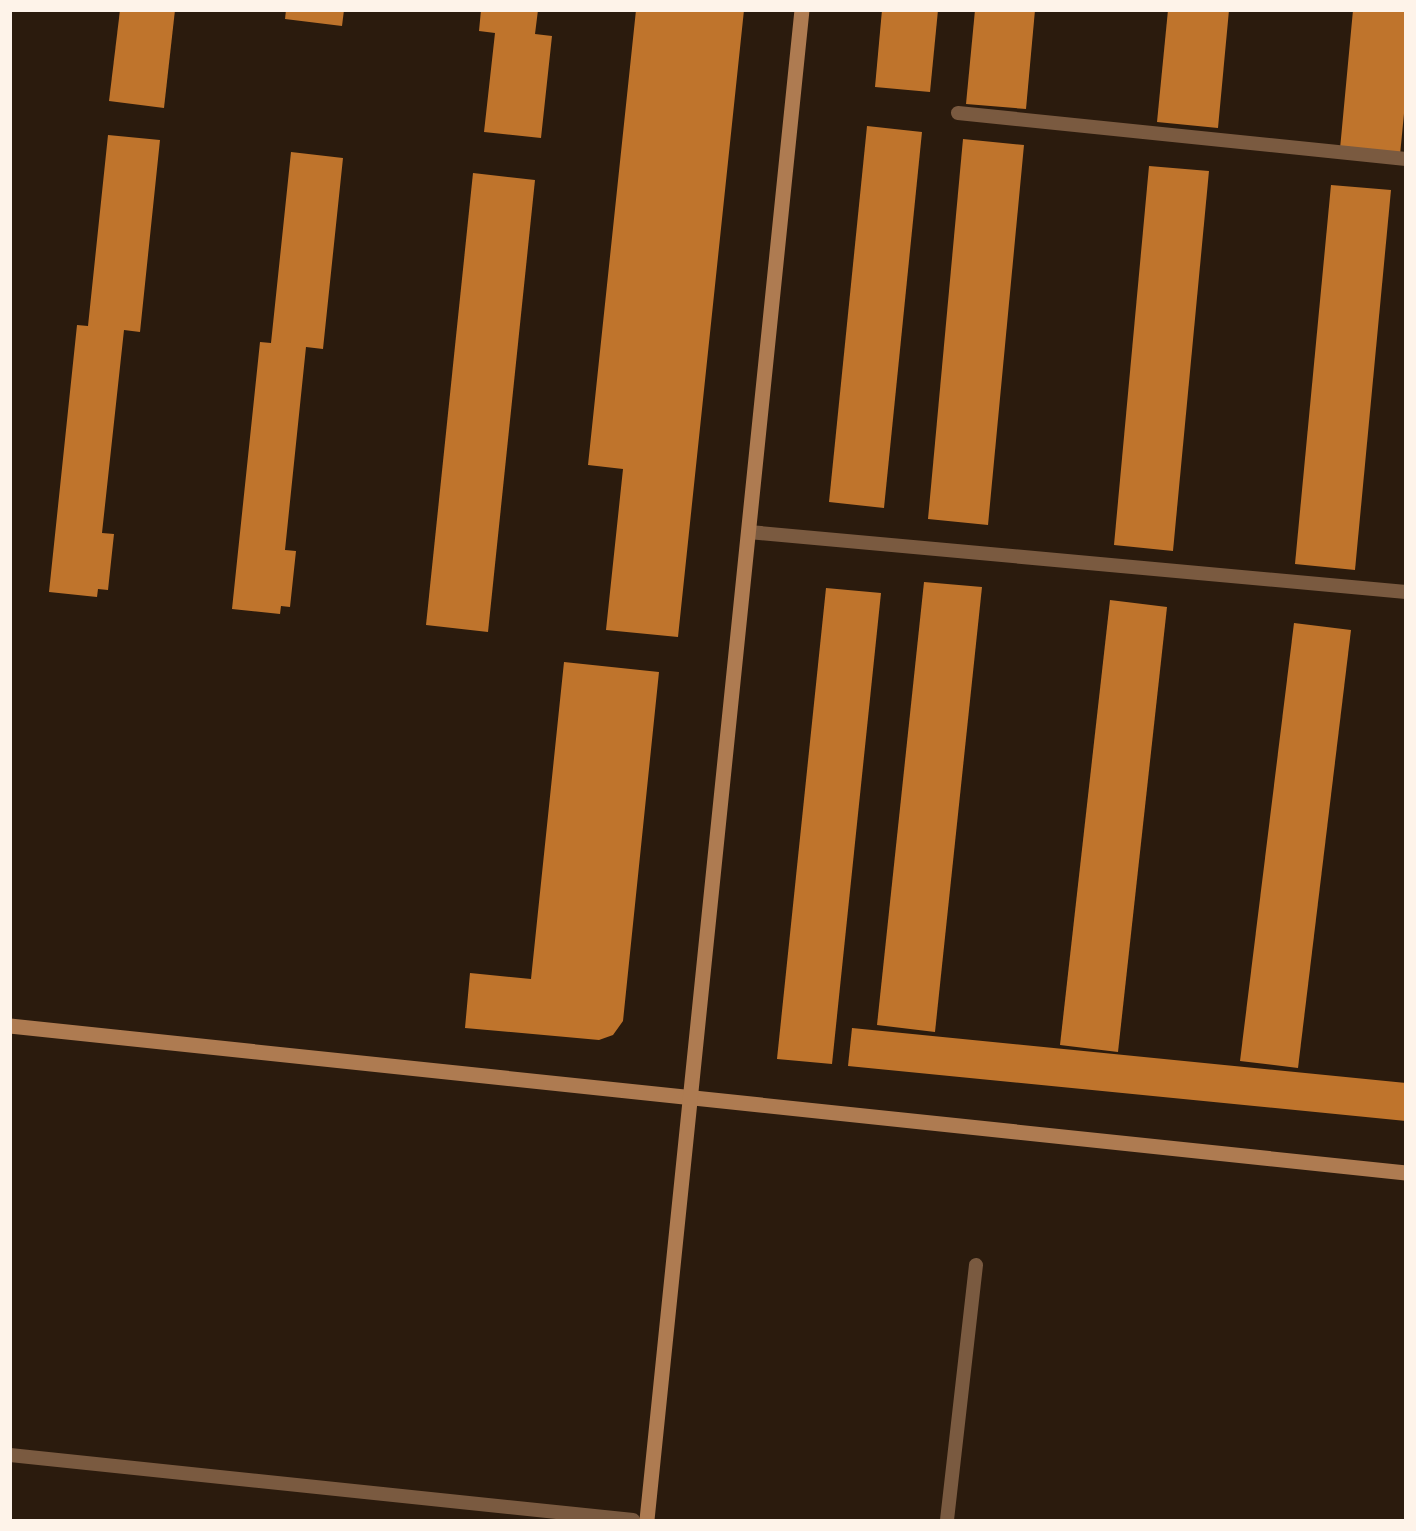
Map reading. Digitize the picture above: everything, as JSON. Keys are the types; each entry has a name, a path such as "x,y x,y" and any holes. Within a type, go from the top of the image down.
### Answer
{"street":[{"path":"647,1521 802,10"},
{"path":"10,1026 1406,1173"}],"lane":[{"path":"958,113 1406,159"},
{"path":"748,532 1406,592"},
{"path":"947,1521 976,1265"},
{"path":"10,1455 633,1521"}],"building":[{"path":"120,10 175,10 164,108 109,101"},
{"path":"286,10 344,10 342,26 285,19"},
{"path":"481,10 538,10 535,34 552,36 541,138 484,132 495,33 479,31"},
{"path":"636,10 744,10 678,637 606,630 623,469 588,465"},
{"path":"882,10 938,10 930,92 875,87"},
{"path":"975,10 1035,10 1026,109 966,104"},
{"path":"1168,10 1229,10 1218,128 1157,122"},
{"path":"1353,10 1406,10 1406,93 1400,155 1340,149"},
{"path":"867,126 922,132 884,508 829,502"},
{"path":"108,135 160,140 140,332 124,330 102,533 114,534 108,590 98,589 97,597 49,592 77,325 88,326"},
{"path":"963,139 1024,145 988,525 928,519"},
{"path":"291,152 343,158 323,349 306,347 285,550 296,551 290,607 281,606 280,614 232,609 260,342 271,343"},
{"path":"1149,166 1209,171 1173,551 1114,545"},
{"path":"473,173 535,180 488,632 426,625"},
{"path":"1331,185 1391,190 1355,570 1295,564"},
{"path":"924,582 982,587 935,1032 877,1025"},
{"path":"826,588 881,593 832,1064 777,1059"},
{"path":"1110,600 1167,607 1118,1052 1060,1045"},
{"path":"1294,623 1351,630 1298,1068 1240,1061"},
{"path":"564,662 659,672 623,1021 613,1035 599,1040 465,1028 470,973 531,979"},
{"path":"852,1028 1406,1083 1406,1121 848,1066"}]}
